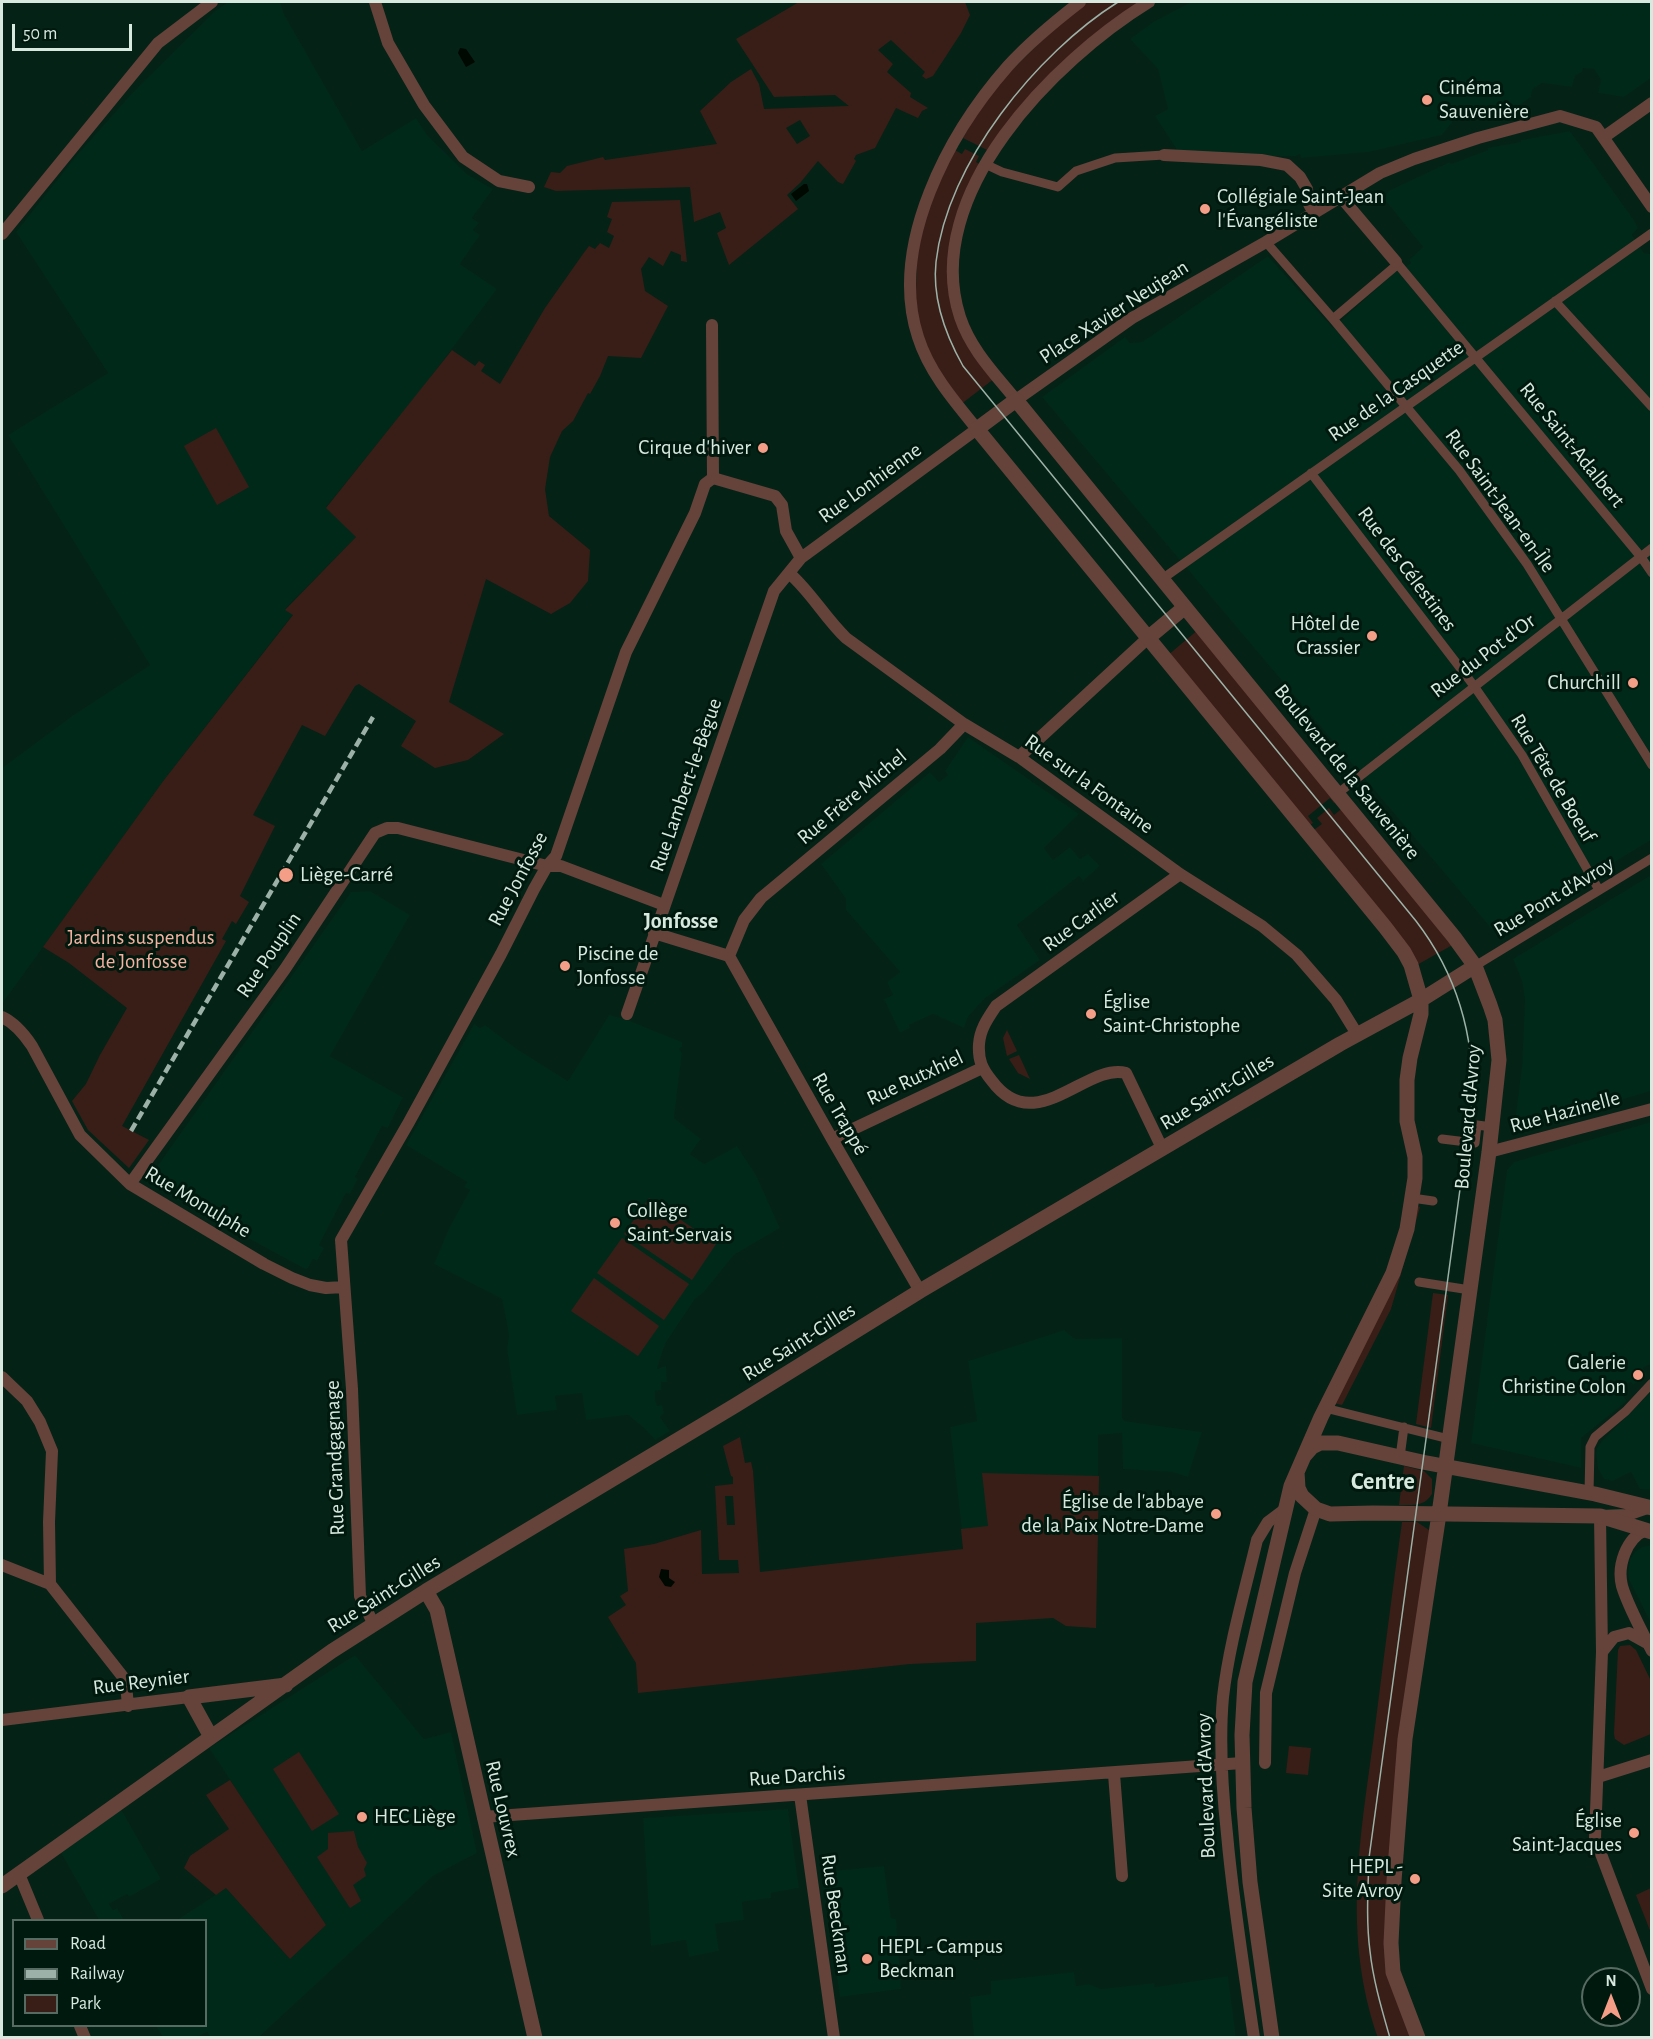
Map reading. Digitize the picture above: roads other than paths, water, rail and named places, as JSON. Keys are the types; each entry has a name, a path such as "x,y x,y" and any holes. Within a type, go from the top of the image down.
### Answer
{"street":[{"path":"2,234 158,43 212,2"},
{"path":"375,2 388,43 424,105 463,157 499,181 529,187"},
{"path":"1080,2 1030,43 987,91 968,118 941,165 926,200 912,260 911,305 917,335 931,369 977,429 1390,933 1411,965 1421,1000 1475,966"},
{"name":"Boulevard de la Sauvenière","path":"1149,2 1104,32 1081,51 1027,104 1003,135 985,164 957,234 953,284 961,318 974,348 1454,937 1475,966"},
{"path":"1652,103 1604,137 1652,207"},
{"name":"Place Xavier Neujean","path":"1016,400 1132,318 1266,242 1380,173 1478,138 1560,116 1596,127 1604,137"},
{"path":"985,164 1002,172 1058,187 1076,171 1115,158 1164,155 1261,160 1287,165 1300,177 1307,189 1309,204 1314,213"},
{"path":"1266,242 1334,319 1397,263 1341,197"},
{"name":"Rue de la Casquette","path":"1162,579 1652,233"},
{"name":"Rue Saint-Adalbert","path":"1397,263 1652,573"},
{"path":"1555,301 1652,407"},
{"name":"Rue Saint-Jean-en-Île","path":"1334,319 1466,479 1527,564 1652,765"},
{"path":"712,325 713,478 775,496 782,505 786,531 801,558"},
{"path":"977,429 1016,400"},
{"name":"Rue Lonhienne","path":"789,573 801,558 977,429"},
{"name":"Rue des Célestines","path":"1311,473 1474,686"},
{"name":"Rue Jonfosse","path":"344,1287 340,1240 403,1132 547,866 556,856 626,652 695,513 705,484 713,478"},
{"name":"Rue du Pot d'Or","path":"1337,794 1652,548"},
{"name":"Rue sur la Fontaine","path":"789,573 800,582 846,638 964,724 1019,757 1180,874 1262,926 1284,943 1336,1000 1357,1034"},
{"name":"Rue Lambert-le-Bègue","path":"627,1014 774,591 789,573"},
{"path":"1019,757 1148,638 1185,607"},
{"name":"Rue Tête de Boeuf","path":"1474,686 1522,755 1599,890"},
{"name":"Rue Frère Michel","path":"729,956 744,920 762,898 940,749 964,724"},
{"name":"Rue Pouplin","path":"130,1184 285,969 375,833 387,828 398,828 547,866 561,866 664,905"},
{"name":"Rue Pont d'Avroy","path":"1475,966 1652,858"},
{"name":"Rue Carlier","path":"982,1068 978,1056 980,1037 996,1006 1180,874"},
{"path":"654,933 729,956"},
{"name":"Rue Trappé","path":"729,956 920,1291"},
{"name":"Boulevard d'Avroy","path":"1418,2037 1393,1972 1392,1924 1405,1739 1439,1514 1489,1152 1499,1060 1495,1020 1475,966"},
{"name":"Rue Saint-Gilles","path":"2,1886 332,1651 426,1591 736,1406 920,1291 1357,1034 1421,1000"},
{"name":"Boulevard d'Avroy","path":"1272,2037 1250,1882 1242,1763 1245,1683 1284,1510 1299,1466 1325,1408 1393,1273 1407,1229 1415,1178 1406,1106 1410,1058 1421,1014 1421,1000"},
{"name":"Rue Monulphe","path":"2,1017 23,1032 33,1046 80,1135 130,1184 264,1264 292,1278 326,1288 344,1287"},
{"path":"982,1068 1005,1095 1035,1102 1047,1101 1112,1071 1122,1071 1126,1073 1162,1148"},
{"name":"Rue Rutxhiel","path":"832,1139 982,1068"},
{"name":"Rue Hazinelle","path":"1489,1152 1652,1109"},
{"path":"1442,1139 1475,1143 1477,1125 1492,1126"},
{"path":"1412,1198 1433,1201"},
{"path":"1419,1282 1470,1290"},
{"name":"Rue Grandgagnage","path":"344,1287 352,1389 360,1596 375,1625"},
{"path":"2,1377 27,1401 40,1422 52,1451 49,1522 50,1584"},
{"path":"1589,1493 1590,1447 1595,1437 1626,1411 1652,1383"},
{"path":"1325,1408 1449,1439"},
{"path":"1400,1457 1404,1427"},
{"name":"Boulevard d'Avroy","path":"1299,1466 1305,1453 1312,1447 1329,1442 1445,1466"},
{"path":"1299,1466 1298,1488 1302,1496 1316,1509 1330,1514 1600,1516 1627,1515 1651,1508"},
{"path":"1445,1466 1589,1493 1651,1508"},
{"path":"1265,1763 1266,1693 1295,1574 1316,1509"},
{"name":"Boulevard d'Avroy","path":"1254,2037 1232,1886 1221,1764 1223,1696 1257,1540 1268,1522 1284,1510"},
{"path":"1600,1516 1648,1531"},
{"path":"1600,1516 1602,1652 1595,1838 1652,1989"},
{"path":"1648,1531 1638,1533 1627,1547 1622,1561 1621,1574 1622,1586 1649,1647"},
{"path":"2,1564 50,1584 123,1677 129,1706"},
{"name":"Rue Louvrex","path":"426,1591 437,1610 535,2037"},
{"path":"1602,1652 1614,1637 1629,1633 1649,1647"},
{"name":"Rue Reynier","path":"2,1720 129,1706 269,1685 286,1685"},
{"path":"189,1697 211,1737"},
{"path":"1598,1777 1652,1760"},
{"name":"Rue Darchis","path":"483,1817 1114,1774 1242,1763"},
{"path":"1114,1774 1122,1876"},
{"name":"Rue Beeckman","path":"800,1795 834,2037"},
{"path":"19,1874 38,1919"}],"tram line":[{"path":"1118,2 1087,24 1057,50 1001,114 977,150 958,187 944,224 936,262 936,289 945,329 963,366 1416,921 1430,941 1452,983 1466,1029 1470,1052 1472,1101 1369,1858 1370,1951 1390,2038"}],"railway":[{"path":"131,1131 373,717"}],"place":[{"name":"Cinéma Sauvenière","path":"1427,100"},
{"name":"Collégiale Saint-Jean l'Évangéliste","path":"1205,209"},
{"name":"Cirque d'hiver","path":"763,448"},
{"name":"Hôtel de Crassier","path":"1372,636"},
{"name":"Churchill","path":"1633,683"},
{"name":"Liège-Carré","path":"286,875"},
{"name":"Piscine de Jonfosse","path":"565,966"},
{"name":"Église Saint-Christophe","path":"1091,1014"},
{"name":"Collège Saint-Servais","path":"615,1223"},
{"name":"Galerie Christine Colon","path":"1638,1375"},
{"name":"Église de l'abbaye de la Paix Notre-Dame","path":"1216,1514"},
{"name":"HEC Liège","path":"362,1817"},
{"name":"Église Saint-Jacques","path":"1634,1833"},
{"name":"HEPL - Site Avroy","path":"1415,1879"},
{"name":"HEPL - Campus Beckman","path":"867,1959"}],"district":[{"name":"Jonfosse","path":"681,921"},
{"name":"Centre","path":"1383,1482"}],"park label":[{"name":"Jardins suspendus de Jonfosse","path":"141,950"}]}
